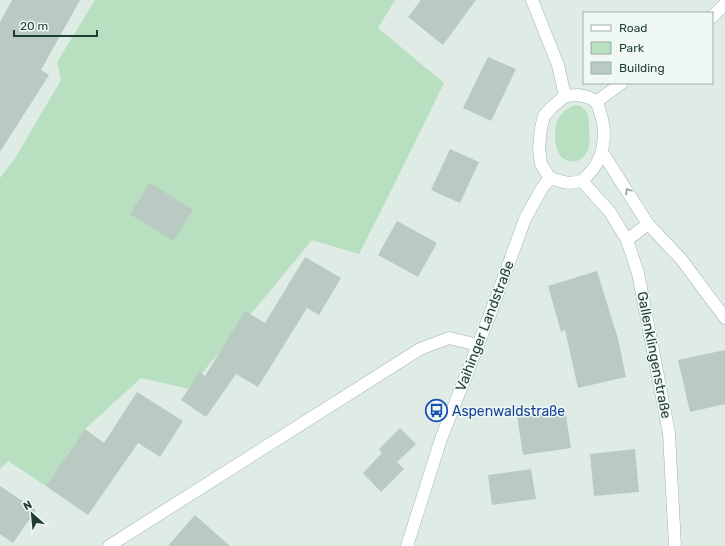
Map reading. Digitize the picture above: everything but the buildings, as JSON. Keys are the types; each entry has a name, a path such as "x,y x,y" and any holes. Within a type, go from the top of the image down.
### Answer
{"street":[{"path":"532,0 558,65 566,96"},
{"path":"713,16 725,4"},
{"path":"596,102 621,84"},
{"path":"566,96 587,96 596,102 605,130 602,152 592,172 582,181 566,183 550,178 541,164 539,148 544,116 551,108 566,96"},
{"path":"602,152 648,224 681,259 725,318"},
{"name":"Vaihinger Landstraße","path":"406,546 441,439 491,312 525,219 542,188 550,178"},
{"name":"Gallenklingenstraße","path":"582,181 610,212 627,240 638,273 669,433 674,546"},
{"path":"627,240 648,224"},
{"path":"109,546 420,349 449,338 478,345"}],"green space":[{"path":"95,0 395,0 378,28 444,83 359,254 312,240 189,389 141,378 85,429 46,486 8,461 0,469 0,178 14,160 61,80 57,62"},
{"path":"574,105 582,107 587,114 589,120 589,146 583,157 575,162 572,162 564,159 558,152 555,140 555,129 558,119 565,110"}],"place":[{"name":"Aspenwaldstraße","path":"436,411"}]}
